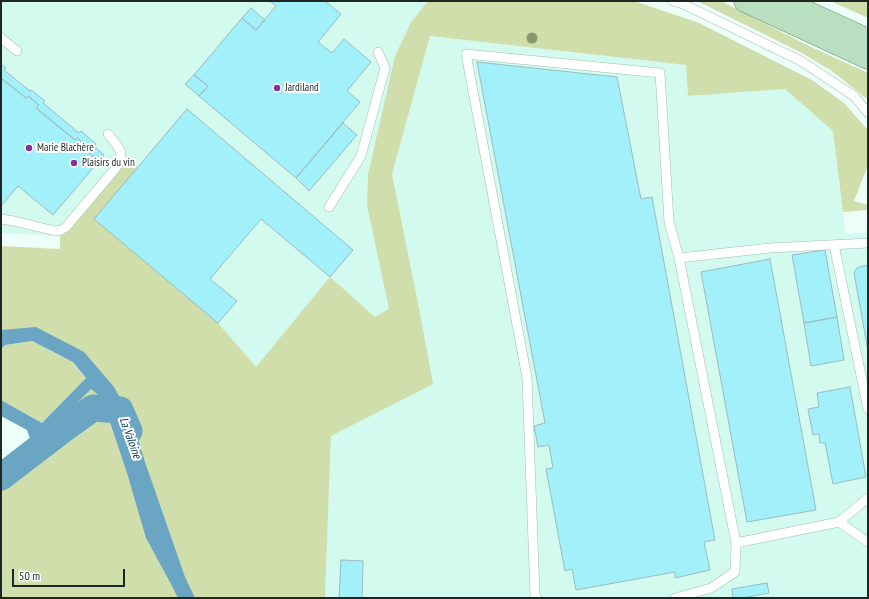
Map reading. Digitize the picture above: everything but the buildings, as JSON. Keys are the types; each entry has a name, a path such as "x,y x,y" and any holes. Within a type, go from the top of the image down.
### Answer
{"main road":[{"path":"745,1 868,58"},
{"path":"783,1 868,40"}],"lane":[{"path":"673,1 683,4 802,61 854,96 868,113"},
{"path":"1,38 17,51"},
{"path":"329,207 361,156 385,68 378,52"},
{"path":"537,598 535,596 527,378 466,54 660,73 669,222 679,258 736,543 735,572 711,588 675,598"},
{"path":"1,218 55,231 66,227 115,169 120,160 121,152 108,134"},
{"path":"679,258 770,248 868,243"},
{"path":"834,245 868,409"},
{"path":"736,543 839,522 868,498"},
{"path":"839,522 868,542"}],"shaded area":[{"path":"1,1 428,1 411,22 395,56 368,174 367,205 419,313 392,174 430,36 686,65 688,96 785,89 833,130 846,234 868,232 868,598 325,598 331,436 61,249 60,236 1,233"}],"green space":[{"path":"428,1 634,1 697,22 812,80 844,103 868,130 868,168 854,201 868,205 868,210 843,212 833,131 785,89 688,96 686,65 430,36 392,174 433,384 331,436 325,598 1,598 1,472 94,377 74,364 86,378 42,423 1,400 1,349 5,345 32,341 66,359 29,335 1,342 1,246 60,249 60,236 66,233 129,160 138,167 95,219 218,323 256,367 330,277 375,317 389,309 367,205 368,174 395,56 411,22"},
{"path":"697,1 721,1 809,46 868,73 868,100 832,71 800,52"},
{"path":"830,1 868,1 868,18"}],"water":[{"path":"36,327 84,352 114,387 132,420 185,577 195,598 178,598 146,538 127,473 102,398 91,389 1,484 1,466 30,439 27,430 1,416 1,400 42,423 86,378 73,362 32,341 5,345 1,349 1,330"}],"waterway":[{"name":"La Valoine","path":"1,477 93,408 120,410 129,431"}],"place":[{"name":"Jardiland","path":"277,88"},
{"name":"Marie Blachère","path":"29,148"},
{"name":"Plaisirs du vin","path":"74,163"}]}
